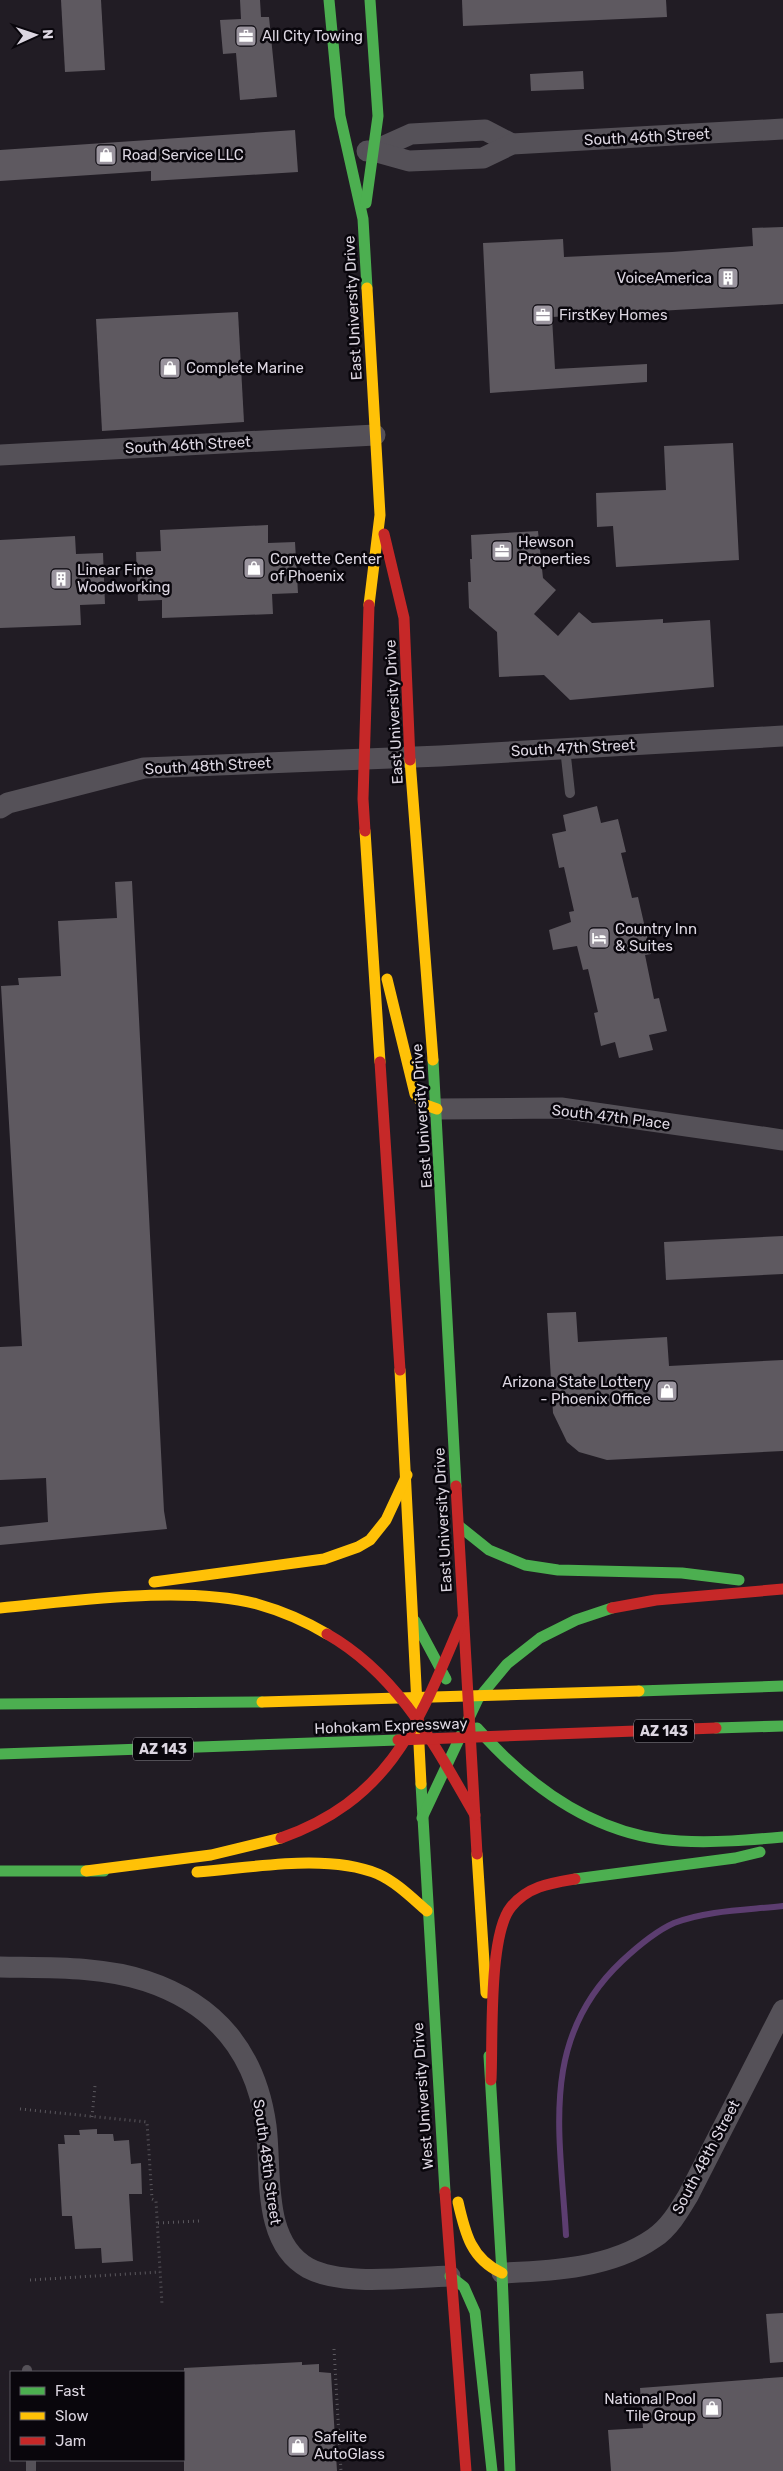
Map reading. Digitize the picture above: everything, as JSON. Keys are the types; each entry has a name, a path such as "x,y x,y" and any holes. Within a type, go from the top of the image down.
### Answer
{"main road":[{"name":"East University Drive","path":"329,0 340,116 363,219 380,515 404,618 410,757 437,1109 469,1719"},
{"name":"East University Drive","path":"363,219 378,116 370,0"},
{"path":"378,116 384,38"},
{"name":"East University Drive","path":"380,515 367,623 362,759 370,914 407,1475 418,1719"},
{"path":"370,914 404,1043 414,1094 423,1104 437,1109"},
{"path":"66,1602 161,1580 324,1559 349,1553 359,1549 379,1533 407,1475"},
{"path":"459,1526 489,1550 525,1565 558,1570 682,1573 783,1587"},
{"path":"422,1818 469,1719 489,1683 507,1664 539,1639 577,1619 640,1600 783,1587"},
{"path":"0,1608 188,1595 257,1604 318,1629 346,1647 387,1681 418,1719 475,1815"},
{"path":"86,1870 208,1856 248,1848 292,1834 328,1818 355,1798 391,1764 418,1719 463,1618"},
{"path":"415,1621 469,1719 500,1756 534,1786 578,1813 647,1837 734,1840 783,1837"},
{"name":"Hohokam Expressway","path":"0,1704 323,1700 783,1686"},
{"path":"84,1692 323,1700"},
{"name":"West University Drive","path":"418,1719 440,2125 466,2471"},
{"path":"469,1719 502,2273 510,2471"},
{"name":"Hohokam Expressway","path":"0,1754 783,1726"},
{"path":"491,2080 500,1932 506,1913 520,1897 547,1883 735,1858 783,1846"},
{"path":"0,1871 180,1872 319,1865 348,1867 375,1873 392,1882 427,1911"},
{"path":"440,2125 468,2243 478,2259 492,2270 502,2273"},
{"path":"450,2276 464,2287 475,2312 492,2471"}],"street":[{"name":"South 46th Street","path":"349,153 373,151 411,134 485,130 512,144 783,129"},
{"name":"South 46th Street","path":"0,455 375,436"},
{"name":"South 47th Street","path":"362,759 783,736"},
{"name":"South 48th Street","path":"0,808 8,804 144,768 362,759"},
{"name":"South 47th Place","path":"437,1109 561,1108 783,1140"},
{"name":"South 48th Street","path":"0,1967 91,1970 145,1980 184,1996 214,2017 231,2036 246,2059 257,2086 266,2125 274,2217 278,2235 286,2250 306,2267 329,2276 366,2278 450,2276"},
{"name":"South 48th Street","path":"502,2273 553,2270 595,2263 625,2254 655,2238 674,2218 688,2196 783,2010"}],"lane":[{"path":"565,748 570,793"}],"path":[{"path":"92,2117 95,2086"},
{"path":"20,2109 147,2122 152,2199 156,2201 158,2223 162,2304"},
{"path":"158,2223 200,2221"},
{"path":"30,2280 160,2272"},
{"path":"334,2349 341,2471"}],"building":[{"path":"61,0 101,0 105,70 65,72"},
{"name":"All City Towing","path":"240,0 260,0 261,17 269,17 277,97 240,100 236,53 223,54 220,20 241,19"},
{"path":"462,0 666,0 667,17 463,26"},
{"path":"583,71 584,89 531,91 530,74"},
{"name":"Road Service LLC","path":"295,130 298,172 151,181 151,171 0,181 0,150"},
{"name":"FirstKey Homes","path":"783,227 783,304 552,317 555,369 647,364 647,382 490,393 483,243 563,239 564,257 672,252 753,246 752,228"},
{"name":"Complete Marine","path":"238,312 244,422 102,431 96,319"},
{"path":"733,443 739,560 616,567 613,526 597,527 596,493 666,490 664,446"},
{"path":"268,525 268,543 295,542 298,593 272,594 273,614 162,618 162,600 138,601 136,552 161,551 160,530"},
{"path":"538,531 543,578 556,590 534,614 558,636 579,612 592,623 663,619 663,623 710,620 714,687 570,700 544,675 499,677 497,632 469,608 468,582 471,582 471,535"},
{"name":"Linear Fine Woodworking","path":"75,536 76,554 103,553 105,604 80,605 81,625 0,628 0,540"},
{"name":"Country Inn & Suites","path":"597,806 601,823 618,819 626,852 621,853 632,898 638,897 651,954 645,955 654,999 659,998 667,1031 649,1035 653,1050 619,1058 615,1042 601,1046 594,1013 598,1012 588,969 583,970 577,946 553,950 549,930 571,922 569,912 574,911 564,867 559,868 552,834 566,831 563,815"},
{"path":"132,881 164,1511 167,1529 0,1545 0,1527 48,1522 46,1478 0,1480 0,1347 22,1346 1,986 19,985 18,978 61,976 58,921 117,918 115,882"},
{"path":"783,1236 783,1274 666,1280 664,1242"},
{"name":"Arizona State Lottery - Phoenix Office","path":"576,1312 578,1342 667,1337 669,1366 783,1360 783,1451 607,1460 579,1452 567,1442 553,1413 547,1313"},
{"path":"97,2129 97,2134 113,2134 114,2141 129,2140 131,2164 141,2163 142,2194 129,2194 133,2261 102,2263 101,2248 75,2249 72,2216 62,2216 58,2144 65,2144 64,2135 80,2135 79,2130"},
{"path":"783,2313 783,2362 770,2363 766,2314"},
{"path":"302,2362 302,2365 319,2364 319,2372 331,2373 337,2471 184,2471 184,2368"},
{"name":"National Pool Tile Group","path":"783,2377 783,2471 611,2471 608,2430 643,2428 640,2388"}],"waterway":[{"path":"566,2235 559,2124 561,2089 566,2055 577,2022 596,1991 634,1950 667,1926 700,1915 783,1906"}],"traffic: fast":[{"path":"329,0 340,116 363,219 367,288"},
{"path":"366,203 378,116 370,0"},
{"path":"433,1060 456,1486"},
{"path":"459,1526 489,1550 525,1565 558,1570 682,1573 739,1580"},
{"path":"422,1818 478,1699 507,1664 540,1638 576,1620 612,1608"},
{"path":"415,1621 446,1679"},
{"path":"639,1691 783,1686"},
{"path":"0,1704 262,1702"},
{"path":"716,1728 783,1726"},
{"path":"477,1728 519,1770 543,1789 593,1819 621,1830 650,1837 693,1842 783,1837"},
{"path":"0,1754 398,1740"},
{"path":"421,1784 445,2192"},
{"path":"575,1879 735,1858 760,1852"},
{"path":"0,1871 104,1871"},
{"path":"489,2056 502,2273 510,2471"},
{"path":"450,2276 464,2287 475,2312 492,2471"}],"traffic: slow":[{"path":"367,288 380,515 369,605"},
{"path":"410,760 433,1060"},
{"path":"365,831 380,1062"},
{"path":"387,979 415,1094 423,1104 437,1109"},
{"path":"400,1370 421,1784"},
{"path":"154,1582 324,1559 358,1547 370,1540 386,1520 407,1475"},
{"path":"0,1608 130,1596 164,1595 228,1598 275,1610 327,1634"},
{"path":"262,1702 639,1691"},
{"path":"86,1871 211,1855 281,1838"},
{"path":"477,1854 486,1993"},
{"path":"197,1872 265,1865 336,1864 378,1874 391,1881 427,1911"},
{"path":"458,2202 463,2224 476,2253 491,2267 502,2273"}],"traffic: jam":[{"path":"384,534 404,618 410,760"},
{"path":"365,831 363,799 369,605"},
{"path":"380,1062 400,1370"},
{"path":"456,1486 477,1854"},
{"path":"612,1608 656,1600 783,1589"},
{"path":"281,1838 320,1821 351,1801 377,1777 398,1750 416,1721 463,1618"},
{"path":"327,1634 375,1670 395,1691 430,1738 475,1815"},
{"path":"398,1740 716,1728"},
{"path":"491,2080 495,1964 498,1940 504,1921 511,1907 525,1894 549,1884 575,1879"},
{"path":"445,2192 466,2471"}],"place":[{"name":"All City Towing","path":"246,36"},
{"name":"Road Service LLC","path":"106,155"},
{"name":"VoiceAmerica","path":"728,278"},
{"name":"FirstKey Homes","path":"543,315"},
{"name":"Complete Marine","path":"170,368"},
{"name":"Hewson Properties","path":"502,551"},
{"name":"Corvette Center of Phoenix","path":"254,568"},
{"name":"Linear Fine Woodworking","path":"61,579"},
{"name":"Country Inn & Suites","path":"599,938"},
{"name":"Arizona State Lottery - Phoenix Office","path":"667,1391"},
{"name":"National Pool Tile Group","path":"712,2408"},
{"name":"Safelite AutoGlass","path":"298,2446"}]}
